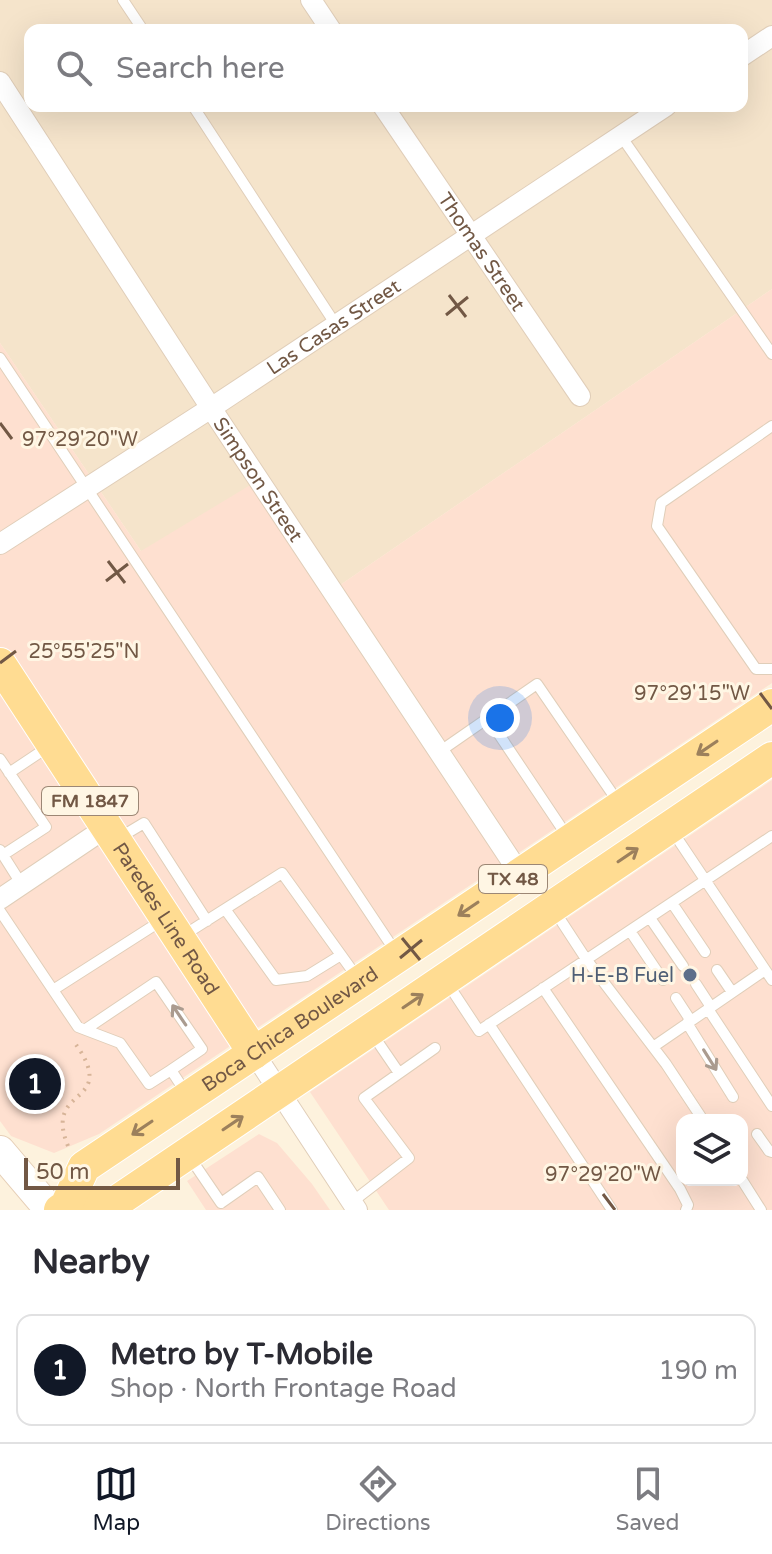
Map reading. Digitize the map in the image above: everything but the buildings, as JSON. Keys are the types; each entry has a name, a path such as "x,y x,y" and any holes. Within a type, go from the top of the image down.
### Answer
{"main road":[{"name":"Paredes Line Road","path":"0,664 254,1053"},
{"name":"Boca Chica Boulevard","path":"59,1209 84,1167 772,705"},
{"name":"TX 48","path":"59,1209 110,1206 772,758"},
{"path":"0,1151 59,1209"}],"street":[{"path":"311,0 327,24"},
{"path":"748,52 772,36"},
{"name":"Simpson Street","path":"0,82 211,408 520,874"},
{"name":"Thomas Street","path":"387,112 580,396"},
{"name":"Las Casas Street","path":"0,544 657,112"},
{"path":"0,899 111,834"},
{"path":"254,1053 354,1206"}],"lane":[{"path":"123,0 139,24"},
{"path":"197,112 336,325"},
{"path":"621,136 772,354"},
{"path":"0,358 398,956"},
{"path":"772,426 661,503 657,526 756,669 772,669"},
{"path":"439,752 537,684 621,806"},
{"path":"488,718 570,840"},
{"path":"9,773 53,744"},
{"path":"0,759 46,827 2,852 22,885"},
{"path":"111,834 144,823 207,921"},
{"path":"670,827 772,980"},
{"path":"445,980 479,1031 772,836"},
{"path":"53,990 172,928 207,921 282,873 360,981"},
{"path":"672,903 705,952"},
{"path":"552,907 699,1114"},
{"path":"225,909 276,980 307,976 341,955"},
{"path":"0,911 78,1027 120,1043 149,1084 202,1049 156,982 86,1029"},
{"path":"650,918 683,966"},
{"path":"630,931 663,980"},
{"path":"717,970 732,992"},
{"path":"653,1047 765,970"},
{"path":"696,984 772,1106"},
{"path":"543,988 680,1189 688,1205 686,1210"},
{"path":"676,998 733,1097"},
{"path":"489,1024 612,1210"},
{"path":"370,1030 399,1073"},
{"path":"354,1206 409,1158 364,1098 435,1048"},
{"path":"171,1070 188,1097"},
{"path":"757,1134 772,1152"},
{"path":"187,1153 221,1203 258,1177 280,1210"},
{"path":"746,1186 761,1210"}],"path":[{"path":"67,1144 63,1114 89,1082 89,1071"}],"shaded area":[{"path":"0,0 772,0 772,289 327,594 141,551 0,343"},
{"path":"772,289 772,683 99,1134 54,1153 11,1136 0,1121 0,343 141,551 252,484 327,594"},
{"path":"772,780 772,1210 389,1210 310,1092"},
{"path":"259,1134 277,1143 330,1210 206,1210 187,1181"}],"place":[{"name":"H-E-B Fuel","path":"690,975"},
{"name":"Metro by T-Mobile","path":"35,1084"}]}
